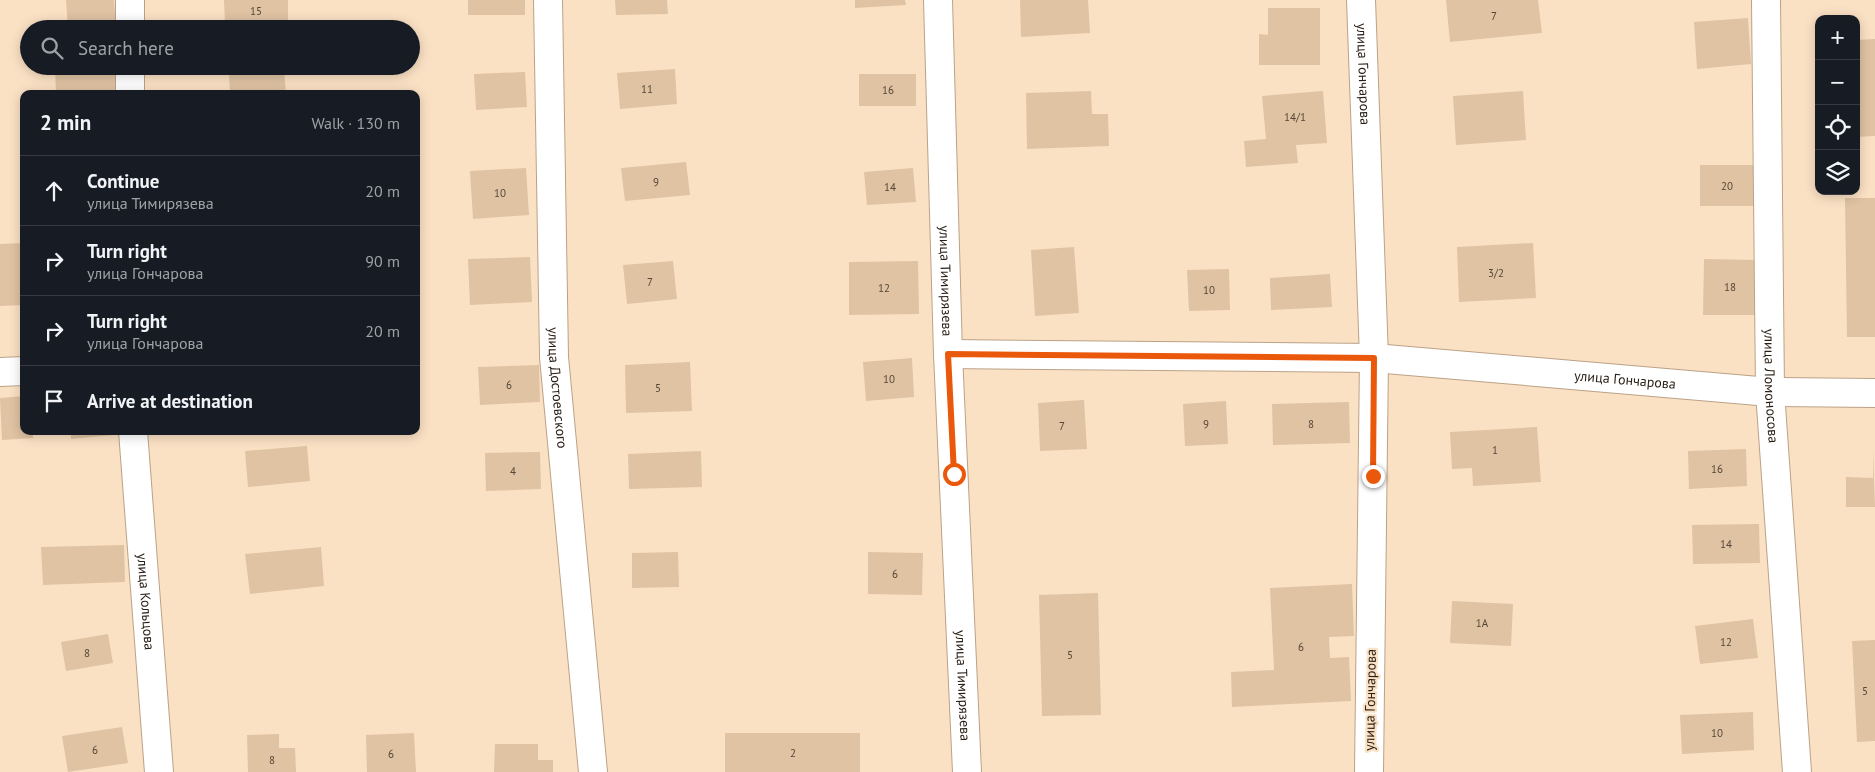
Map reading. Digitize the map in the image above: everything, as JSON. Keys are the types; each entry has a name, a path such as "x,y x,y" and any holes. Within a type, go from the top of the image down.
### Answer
{"street":[{"path":"130,0 130,20"},
{"name":"улица Достоевского","path":"548,0 554,357 593,772"},
{"name":"улица Тимирязева","path":"938,0 948,354 967,772"},
{"name":"улица Гончарова","path":"1361,0 1374,358 1369,772"},
{"name":"улица Ломоносова","path":"1766,0 1770,392 1796,772"},
{"path":"130,75 130,90"},
{"name":"улица Гончарова","path":"948,354 1374,358 1770,392 1875,393"},
{"path":"0,372 20,371"},
{"name":"улица Кольцова","path":"133,435 159,772"}],"building":[{"path":"66,0 114,0 115,20 67,20"},
{"path":"224,0 288,0 288,20 225,20"},
{"path":"468,0 525,0 525,15 468,15"},
{"path":"615,0 667,0 668,14 616,15"},
{"path":"855,0 905,0 906,5 855,8"},
{"path":"1020,0 1088,0 1090,33 1021,37"},
{"path":"1446,0 1538,0 1542,33 1450,42"},
{"path":"1268,8 1320,8 1320,65 1259,65 1259,34 1268,35"},
{"path":"1748,18 1751,64 1697,69 1694,22"},
{"path":"1875,39 1875,136 1860,137 1860,40"},
{"path":"675,69 677,104 620,109 617,73"},
{"path":"525,72 527,107 476,110 474,74"},
{"path":"859,74 916,74 916,106 859,106"},
{"path":"55,75 118,75 119,90 56,90"},
{"path":"229,75 284,75 286,90 230,90"},
{"path":"1091,91 1092,114 1108,114 1109,146 1027,149 1026,93"},
{"path":"1323,91 1327,143 1296,145 1298,163 1246,167 1244,141 1266,139 1262,96"},
{"path":"1523,91 1526,140 1456,145 1453,96"},
{"path":"686,162 690,195 625,201 621,168"},
{"path":"1700,165 1753,165 1754,206 1700,206"},
{"path":"526,168 529,215 473,219 470,171"},
{"path":"913,168 916,202 867,205 864,172"},
{"path":"1845,198 1875,198 1875,337 1847,337"},
{"path":"20,243 20,305 0,306 0,244"},
{"path":"1533,243 1536,298 1459,302 1457,247"},
{"path":"1074,247 1079,313 1035,316 1031,250"},
{"path":"530,257 532,302 470,305 468,259"},
{"path":"1704,259 1757,260 1756,315 1703,315"},
{"path":"673,261 677,299 627,304 623,265"},
{"path":"918,261 919,314 849,315 849,262"},
{"path":"1229,269 1230,310 1189,311 1187,270"},
{"path":"1330,274 1332,307 1271,310 1270,278"},
{"path":"912,358 914,397 866,401 863,362"},
{"path":"690,362 692,411 626,413 625,365"},
{"path":"539,365 540,402 480,405 478,367"},
{"path":"20,396 20,435 33,435 33,438 2,440 0,398"},
{"path":"1084,400 1087,449 1040,451 1038,403"},
{"path":"1226,401 1228,444 1185,446 1183,404"},
{"path":"1349,402 1350,443 1273,445 1272,404"},
{"path":"1537,427 1541,482 1473,486 1472,468 1452,469 1450,432"},
{"path":"71,435 113,435 71,439"},
{"path":"307,446 310,481 248,487 245,451"},
{"path":"1746,449 1747,486 1689,489 1688,451"},
{"path":"1873,450 1875,507 1846,507 1846,477 1873,478"},
{"path":"701,451 702,487 629,489 628,454"},
{"path":"540,452 541,489 486,491 485,453"},
{"path":"1759,524 1760,563 1693,564 1692,525"},
{"path":"124,545 125,582 43,585 41,547"},
{"path":"321,547 324,586 250,594 245,554"},
{"path":"678,552 679,587 632,588 632,553"},
{"path":"868,552 923,553 922,595 868,594"},
{"path":"1352,584 1354,636 1329,637 1330,658 1349,657 1351,701 1232,707 1231,672 1274,670 1270,588"},
{"path":"1098,593 1101,715 1042,716 1039,595"},
{"path":"1452,601 1513,604 1511,646 1450,643"},
{"path":"1753,619 1758,658 1700,664 1695,626"},
{"path":"108,634 113,663 66,671 61,642"},
{"path":"1875,640 1875,741 1857,742 1852,641"},
{"path":"1753,712 1754,750 1682,754 1680,715"},
{"path":"122,727 128,763 68,772 62,736"},
{"path":"414,733 416,772 367,772 366,735"},
{"path":"725,733 860,733 860,772 725,772"},
{"path":"279,734 279,748 295,748 296,772 248,772 247,735"},
{"path":"495,744 538,744 538,760 553,760 553,772 494,772"}],"route":[{"path":"954,474 948,354 1374,358 1373,476"}]}
